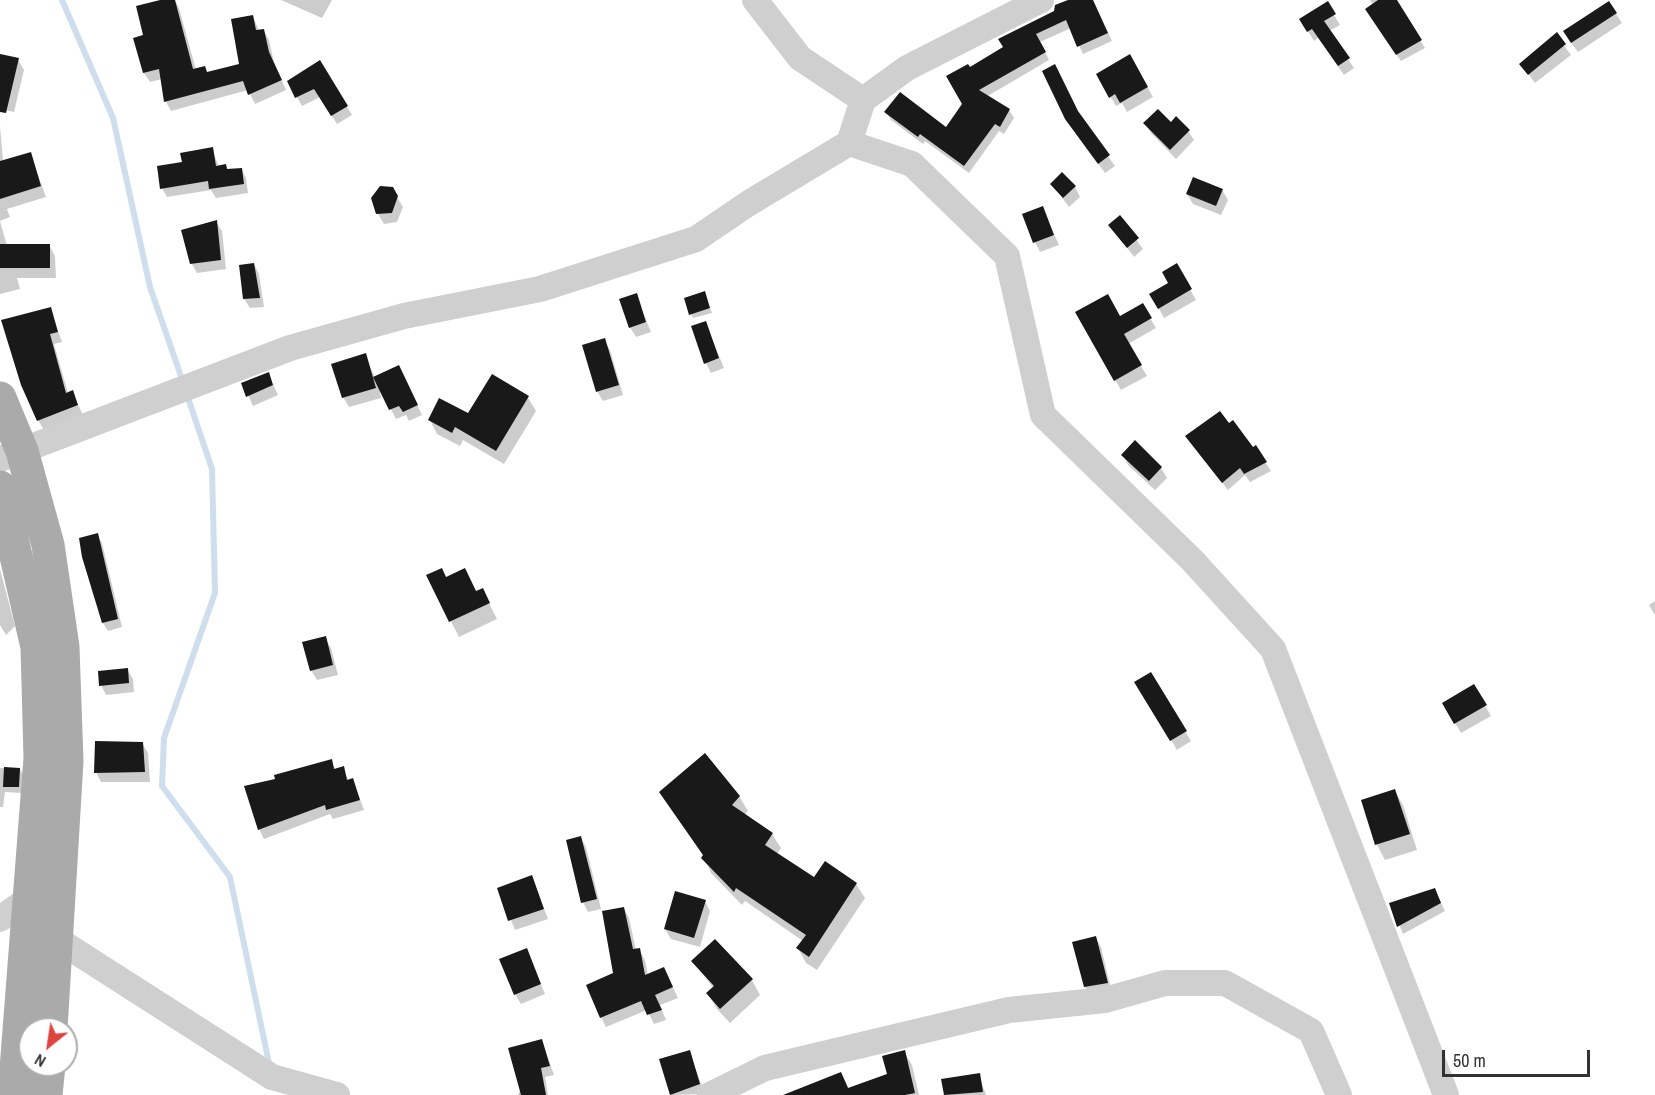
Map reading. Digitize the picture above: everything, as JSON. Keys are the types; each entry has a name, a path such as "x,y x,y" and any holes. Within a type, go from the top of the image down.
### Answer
{"main road":[{"path":"0,398 11,455 48,545 63,647 67,762 43,900 14,1095"},
{"path":"0,487 37,647 43,900 58,940 52,1017"},
{"path":"46,1095 48,1077"}],"street":[{"path":"755,0 800,58 863,100"},
{"path":"11,455 290,348 404,316 540,289 696,239 749,203 849,143 863,100 907,68 1041,0"},
{"path":"849,143 912,164 1007,256 1043,415 1192,560 1273,649 1446,1095"},
{"path":"0,919 43,900"},
{"path":"58,940 272,1077 337,1095"},
{"path":"710,1095 765,1068 1009,1010 1105,1000 1166,983 1225,983 1311,1031 1339,1095"}],"building":[{"path":"160,0 175,0 193,69 205,66 207,72 239,64 231,19 253,15 256,30 264,29 269,52 282,80 248,95 243,81 164,102 159,69 143,73 133,38 143,35 136,6"},
{"path":"1068,0 1093,0 1108,33 1077,47 1066,20 1036,34 1046,52 979,90 1010,109 1000,127 995,124 964,166 920,134 918,137 884,112 900,92 946,127 962,104 946,76 968,64 970,67 1003,47 998,39 1054,11 1055,5"},
{"path":"1378,0 1397,0 1422,40 1396,55 1365,9"},
{"path":"1328,1 1336,14 1324,21 1350,58 1338,66 1312,29 1307,32 1299,19"},
{"path":"1609,1 1617,13 1571,43 1563,31"},
{"path":"1557,32 1566,44 1528,75 1519,64"},
{"path":"0,54 19,58 6,113 0,112"},
{"path":"1130,54 1148,87 1120,103 1115,94 1109,98 1096,74"},
{"path":"320,60 348,106 331,116 314,89 295,98 287,81"},
{"path":"1055,64 1078,111 1110,155 1098,164 1065,119 1042,71"},
{"path":"1158,109 1171,122 1176,116 1190,130 1170,150 1143,123"},
{"path":"213,147 216,166 226,164 227,169 242,168 244,184 209,189 208,181 160,189 157,166 182,162 180,153"},
{"path":"31,152 41,186 0,199 0,161"},
{"path":"1062,172 1076,186 1063,198 1050,184"},
{"path":"1193,177 1223,189 1216,206 1186,194"},
{"path":"380,186 393,187 398,196 392,213 376,214 371,198"},
{"path":"1043,206 1054,235 1033,243 1022,214"},
{"path":"1120,215 1139,238 1127,248 1108,225"},
{"path":"217,220 221,260 190,264 181,230"},
{"path":"0,244 50,244 50,268 0,268"},
{"path":"254,263 260,298 243,299 239,265"},
{"path":"1177,263 1192,289 1158,309 1149,294 1168,283 1162,272"},
{"path":"705,291 710,308 689,315 684,298"},
{"path":"637,293 646,322 629,328 619,299"},
{"path":"1108,294 1120,316 1143,303 1152,318 1124,334 1142,365 1114,381 1075,312"},
{"path":"51,307 58,332 50,334 66,393 73,390 78,405 37,421 21,385 1,320"},
{"path":"706,321 719,358 704,364 691,326"},
{"path":"605,338 619,385 596,392 582,345"},
{"path":"366,353 376,388 342,398 331,364"},
{"path":"399,365 418,405 403,412 399,406 389,410 373,377"},
{"path":"269,372 273,385 246,397 241,383"},
{"path":"492,374 529,396 496,451 455,427 452,433 428,420 439,398 468,413"},
{"path":"1220,411 1229,423 1233,420 1253,447 1256,445 1267,462 1244,474 1240,468 1222,483 1185,436"},
{"path":"1135,440 1162,467 1149,481 1121,455"},
{"path":"98,533 118,619 102,623 82,557 79,538"},
{"path":"442,568 446,577 465,568 476,591 483,588 490,603 449,622 426,575"},
{"path":"326,636 333,665 310,671 302,642"},
{"path":"128,668 129,683 99,686 98,671"},
{"path":"1151,672 1187,731 1170,741 1134,682"},
{"path":"1474,684 1487,705 1454,724 1442,703"},
{"path":"95,741 143,742 145,772 94,773"},
{"path":"705,753 740,796 732,805 773,833 765,845 814,877 825,861 857,883 809,957 796,948 806,935 736,888 734,892 701,858 703,855 659,792"},
{"path":"332,759 334,769 344,766 347,780 353,778 360,800 326,810 325,805 258,830 244,786 275,779 274,775"},
{"path":"4,767 20,768 19,787 3,787"},
{"path":"1395,789 1410,834 1375,845 1361,800"},
{"path":"581,836 597,899 581,903 566,840"},
{"path":"532,875 544,909 508,921 497,888"},
{"path":"1435,888 1441,903 1397,927 1389,903"},
{"path":"675,891 706,900 694,938 664,929"},
{"path":"624,907 633,949 640,948 645,975 664,967 673,987 655,995 662,1010 647,1015 641,1001 600,1018 586,985 613,973 602,911"},
{"path":"1096,936 1108,983 1084,987 1072,942"},
{"path":"715,939 753,979 720,1009 706,993 714,986 691,961"},
{"path":"527,948 541,984 514,995 499,959"},
{"path":"542,1039 550,1066 541,1068 546,1095 521,1095 508,1048"},
{"path":"690,1050 700,1084 670,1095 659,1059"},
{"path":"905,1050 915,1093 905,1095 783,1095 841,1072 848,1088 887,1074 882,1056"},
{"path":"980,1073 983,1092 944,1095 941,1079"}],"waterway":[{"path":"62,0 113,118 150,287 183,382"},
{"path":"187,395 212,469 215,593 164,738 162,786 230,877 270,1068"}]}
